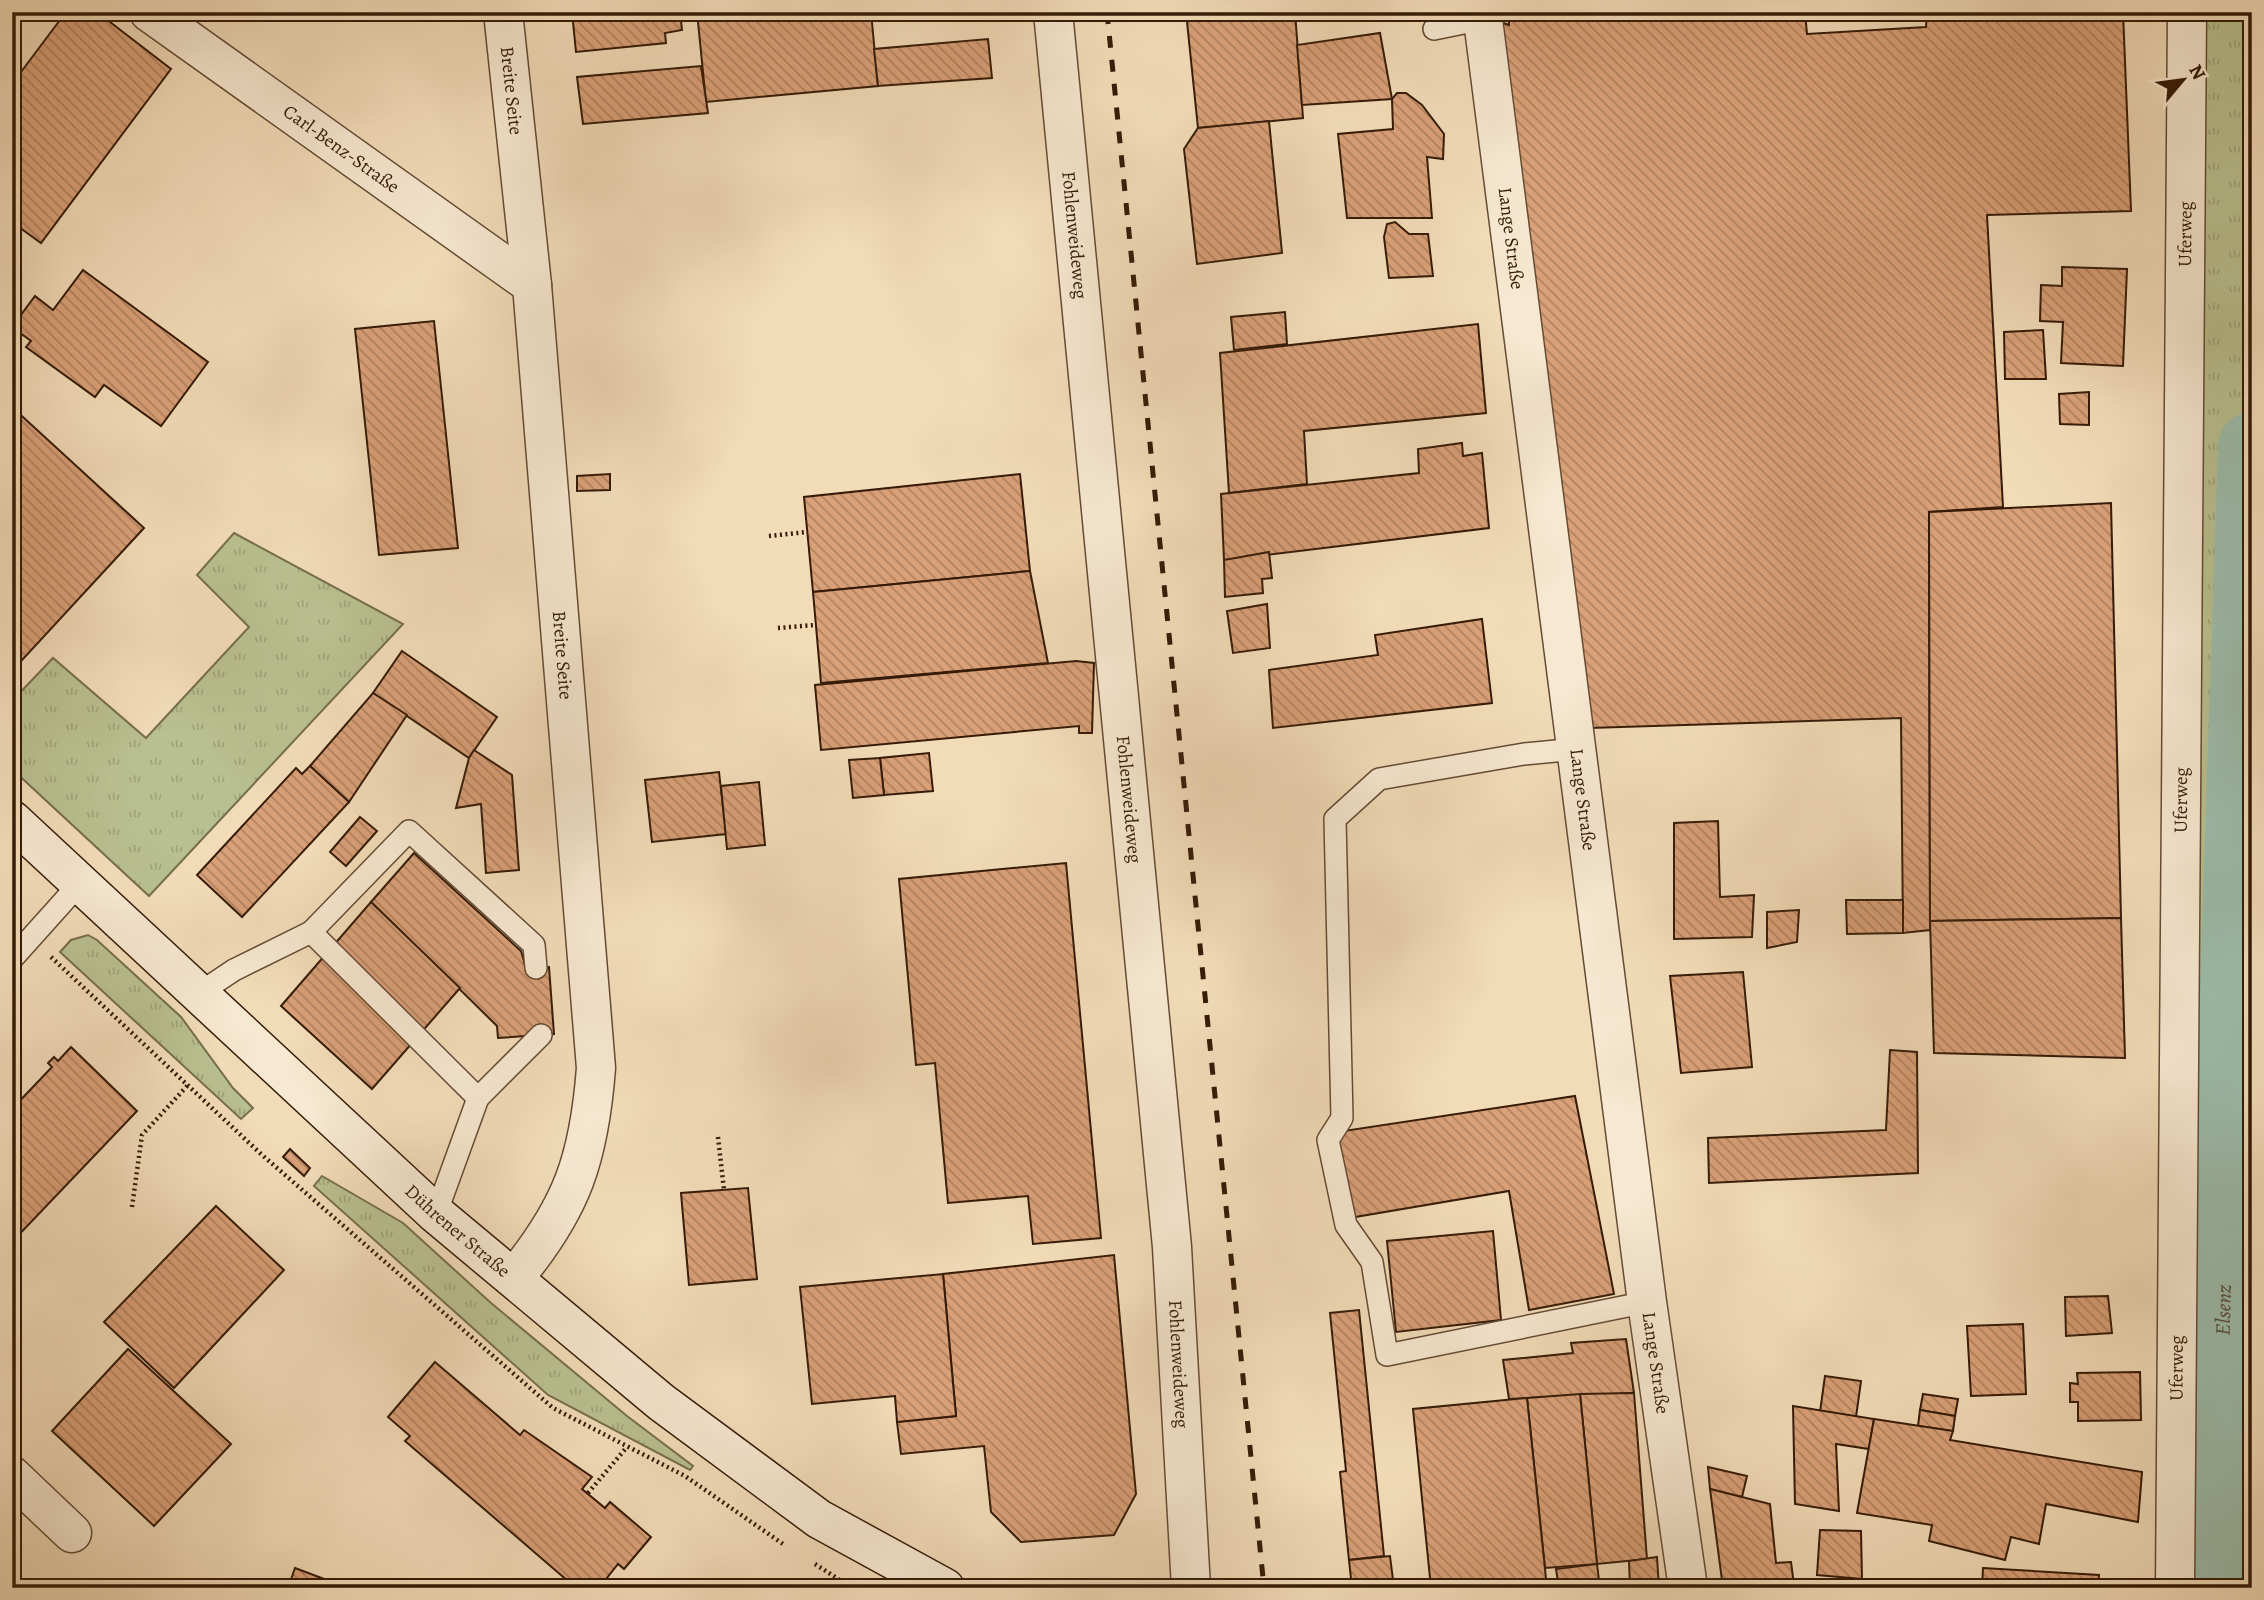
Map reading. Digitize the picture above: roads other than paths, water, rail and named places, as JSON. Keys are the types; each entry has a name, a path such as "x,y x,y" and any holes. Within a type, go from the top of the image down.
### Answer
{"street":[{"name":"Carl-Benz-Straße","path":"149,12 532,285"},
{"name":"Breite Seite","path":"503,12 532,285 596,1068 592,1116 583,1164 553,1225 514,1278"},
{"name":"Fohlenweideweg","path":"1054,12 1172,1247 1191,1588"},
{"name":"Uferweg","path":"2175,1588 2187,12"},
{"name":"Lange Straße","path":"1483,16 1647,1302 1688,1588"},
{"name":"Dührener Straße","path":"12,820 436,1214 660,1402 819,1519 945,1588"},
{"path":"12,1476 72,1533"}],"lane":[{"path":"1434,29 1483,16"},
{"path":"1577,749 1524,754 1379,779 1335,819 1342,1118 1328,1140 1346,1225 1372,1262 1387,1355 1647,1302"},
{"path":"198,994 233,970 311,932 409,831 534,945 536,968"},
{"path":"12,959 81,882"},
{"path":"311,932 478,1098"},
{"path":"436,1214 478,1098 541,1035"}],"waterway":[{"name":"Elsenz","path":"2214,1588 2252,446"}],"railway":[{"path":"1107,12 1264,1588"}]}
